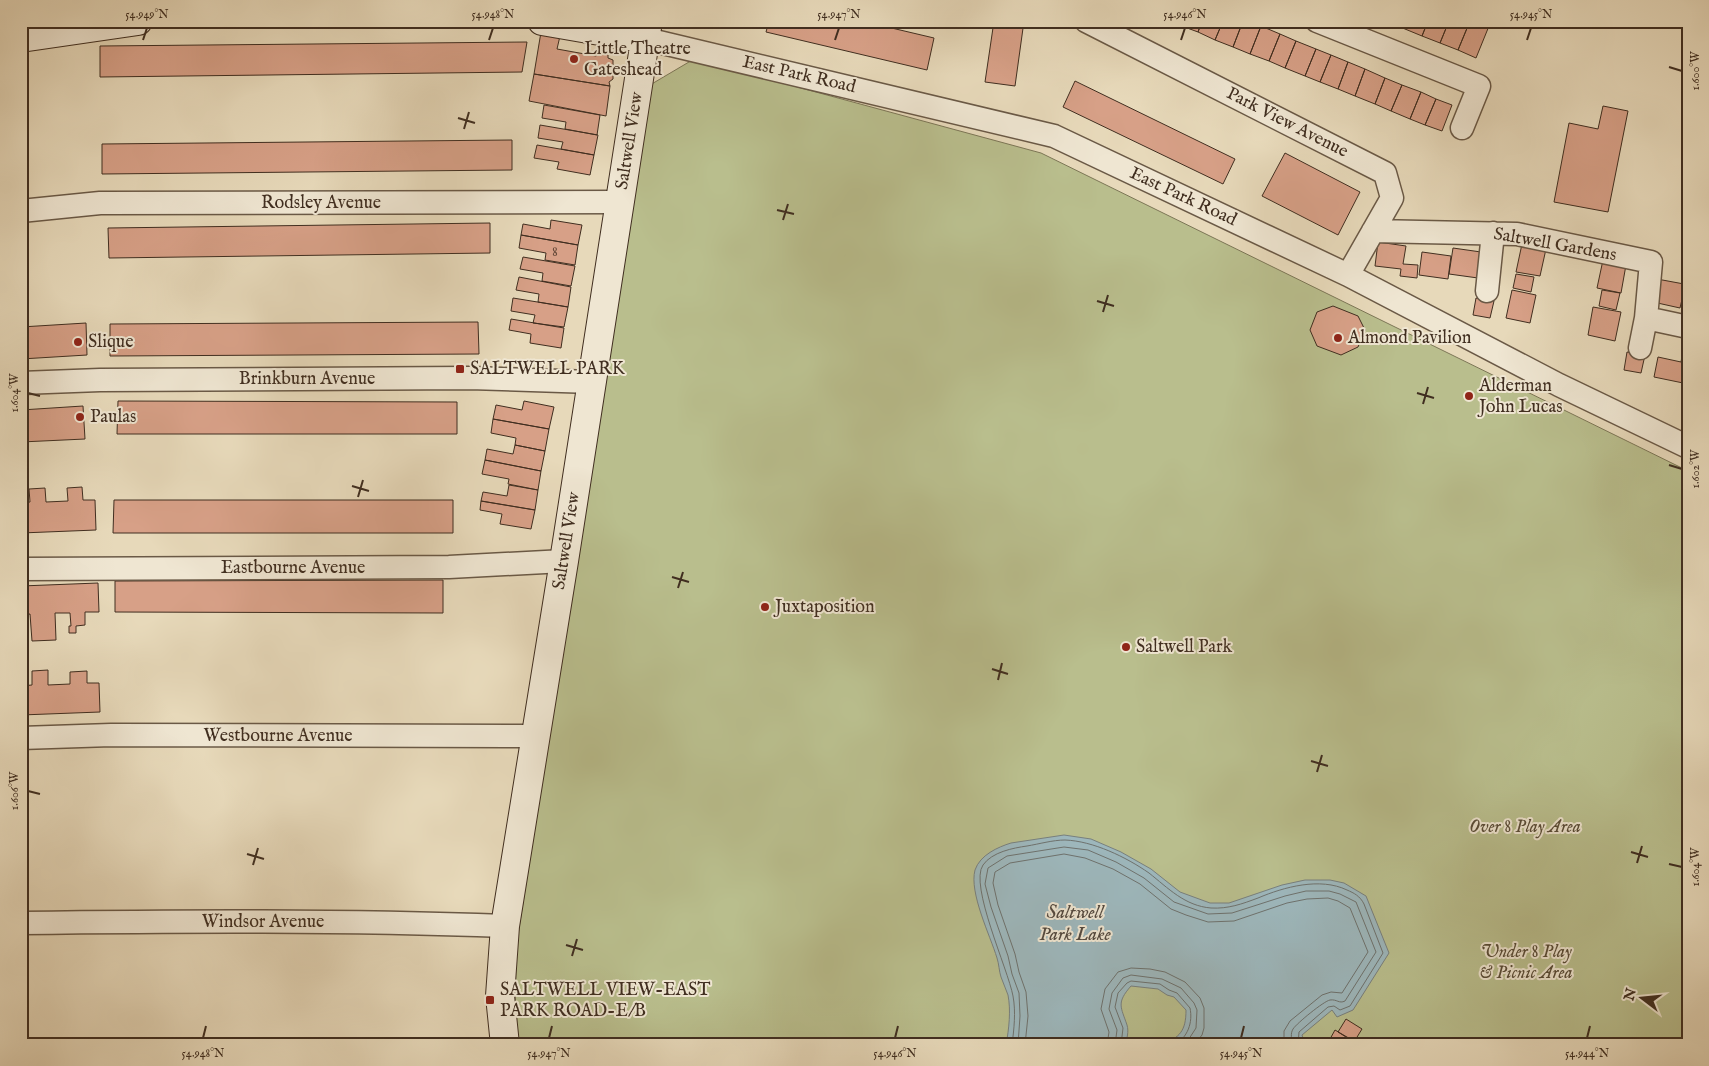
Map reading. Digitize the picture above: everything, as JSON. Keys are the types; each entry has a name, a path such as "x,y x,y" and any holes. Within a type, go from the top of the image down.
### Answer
{"street":[{"path":"21,38 138,21"},
{"path":"542,21 647,30"},
{"name":"Park View Avenue","path":"1086,21 1385,173 1392,198 1348,275"},
{"path":"1317,21 1479,86 1462,128"},
{"name":"Saltwell View","path":"505,1045 500,996 505,926 647,30"},
{"name":"East Park Road","path":"647,30 1054,136 1348,275 1559,385 1688,447"},
{"name":"Rodsley Avenue","path":"21,211 100,203 621,202"},
{"name":"Saltwell Gardens","path":"1372,231 1517,234 1651,262 1646,318 1640,348"},
{"path":"1487,291 1493,233"},
{"path":"1646,318 1688,328"},
{"name":"Brinkburn Avenue","path":"21,383 110,380 460,378 592,382"},
{"name":"Eastbourne Avenue","path":"21,569 449,567 564,561"},
{"name":"Westbourne Avenue","path":"21,738 111,735 535,736"},
{"name":"Windsor Avenue","path":"21,923 407,922 505,926"}],"green space":[{"name":"Saltwell Park","path":"694,59 1041,153 1688,471 1688,1045 519,1045 515,1024 516,947 650,85"}],"water":[{"name":"Saltwell Park Lake","path":"1064,835 1091,839 1121,852 1151,869 1180,892 1210,903 1229,903 1282,885 1305,880 1330,880 1344,883 1366,896 1389,953 1353,1010 1337,1017 1332,1010 1302,1035 1304,1042 1301,1045 1162,1045 1178,1036 1181,1032 1185,1023 1186,1010 1174,997 1158,989 1131,986 1123,997 1121,1005 1128,1028 1125,1045 1006,1045 1009,1020 1008,995 977,902 974,879 975,870 981,860 995,849 1011,843"}],"building":[{"path":"769,21 862,21 934,38 927,70 766,32"},
{"path":"994,21 1024,21 1015,86 985,82"},
{"path":"1181,21 1202,21 1198,32 1179,25"},
{"path":"1202,21 1223,21 1215,40 1198,32"},
{"path":"1223,21 1243,21 1233,47 1215,40"},
{"path":"1243,21 1249,21 1261,26 1250,54 1233,47"},
{"path":"1387,21 1408,21 1405,29"},
{"path":"1408,21 1428,21 1422,36 1405,29"},
{"path":"1428,21 1449,21 1440,43 1422,36"},
{"path":"1449,21 1470,21 1458,50 1440,43"},
{"path":"1470,21 1478,21 1489,26 1476,58 1458,50"},
{"path":"1261,26 1280,34 1269,61 1250,54"},
{"name":"Little Theatre Gateshead","path":"541,32 560,36 557,49 596,56 601,52 608,55 608,58 613,60 613,79 609,82 610,86 534,74"},
{"path":"1280,34 1296,41 1285,68 1269,61"},
{"path":"1296,41 1316,49 1305,76 1285,68"},
{"path":"527,42 522,72 100,77 100,46"},
{"path":"1316,49 1331,55 1320,82 1305,76"},
{"path":"1331,55 1348,62 1338,89 1320,82"},
{"path":"1348,62 1365,69 1355,96 1338,89"},
{"path":"1365,69 1385,78 1375,104 1355,96"},
{"path":"534,74 610,86 606,116 529,101"},
{"path":"1385,78 1402,85 1391,111 1375,104"},
{"path":"1075,81 1235,159 1223,184 1063,107"},
{"path":"1402,85 1421,92 1410,119 1391,111"},
{"path":"1421,92 1436,99 1425,125 1410,119"},
{"path":"1436,99 1452,105 1442,131 1425,125"},
{"path":"544,105 600,115 597,135 565,129 566,122 542,118"},
{"path":"1603,106 1628,111 1608,212 1554,202 1569,123 1598,129"},
{"path":"540,125 598,135 594,155 561,149 563,142 538,138"},
{"path":"512,140 512,170 102,174 102,144"},
{"path":"537,145 594,155 590,175 557,169 559,162 534,158"},
{"path":"1285,153 1360,192 1338,235 1262,196"},
{"path":"551,220 582,225 578,245 521,235 523,224 550,229"},
{"path":"490,223 490,253 109,258 108,228"},
{"path":"521,235 578,245 575,265 545,260 546,253 519,248"},
{"path":"1378,242 1406,246 1403,264 1418,265 1417,278 1400,276 1401,269 1375,266"},
{"path":"1522,244 1546,249 1540,276 1516,272"},
{"path":"1453,248 1481,252 1478,278 1449,274"},
{"path":"1422,252 1451,256 1448,279 1419,275"},
{"path":"523,257 575,266 571,286 542,281 543,273 520,269"},
{"path":"1603,260 1626,265 1621,293 1597,288"},
{"path":"1516,274 1534,277 1531,292 1513,288"},
{"path":"519,277 571,287 568,307 538,302 539,294 516,290"},
{"path":"1685,277 1688,277 1688,296 1683,295 1680,308 1653,302 1657,279 1684,284"},
{"path":"1512,290 1536,295 1530,323 1506,318"},
{"path":"1602,290 1620,293 1616,310 1599,306"},
{"path":"513,298 568,307 564,327 533,323 535,315 511,311"},
{"path":"1476,298 1494,301 1490,318 1473,315"},
{"name":"Almond Pavilion","path":"1333,306 1358,316 1365,330 1358,347 1341,355 1317,346 1310,330 1317,312"},
{"path":"1593,307 1621,312 1615,341 1588,335"},
{"path":"511,319 564,328 561,348 530,343 531,334 509,330"},
{"path":"478,322 479,354 110,356 110,324"},
{"path":"86,323 87,355 21,359 21,327"},
{"path":"1684,345 1688,346 1688,384 1654,377 1658,357 1681,362"},
{"path":"1627,352 1645,355 1641,373 1624,370"},
{"path":"118,401 457,402 457,434 117,434"},
{"path":"524,401 554,407 549,429 493,419 496,405 522,410"},
{"path":"83,406 85,439 21,442 21,410"},
{"path":"493,419 549,429 545,451 515,445 516,438 491,433"},
{"path":"515,445 545,451 541,471 485,460 487,449 513,454"},
{"path":"485,460 541,471 538,490 508,484 509,479 482,474"},
{"path":"509,485 538,490 535,510 481,501 483,492 507,496"},
{"path":"82,487 83,500 95,500 96,530 21,533 21,503 30,502 29,489 45,488 46,502 68,501 67,488"},
{"path":"114,500 453,500 453,533 113,533"},
{"path":"481,501 535,510 531,529 500,524 502,514 480,510"},
{"path":"443,580 443,613 115,612 115,581"},
{"path":"98,583 99,612 85,612 85,625 76,626 76,633 69,633 69,626 71,626 70,613 55,613 56,640 32,641 30,614 21,615 21,586"},
{"path":"48,670 48,685 70,684 70,672 87,671 87,683 99,683 100,712 21,715 21,686 32,685 32,671"},
{"path":"1346,1019 1362,1029 1354,1042 1338,1032"},
{"path":"1335,1030 1352,1040 1349,1045 1339,1045 1330,1039"}],"place":[{"name":"Little Theatre Gateshead","path":"574,59"},
{"name":"Almond Pavilion","path":"1338,338"},
{"name":"Slique","path":"78,342"},
{"name":"SALTWELL PARK","path":"460,369"},
{"name":"Alderman John Lucas","path":"1469,396"},
{"name":"Paulas","path":"80,417"},
{"name":"Juxtaposition","path":"765,607"},
{"name":"Saltwell Park","path":"1126,647"},
{"name":"SALTWELL VIEW-EAST PARK ROAD-E/B","path":"490,1000"}],"park label":[{"name":"Over 8 Play Area","path":"1525,827"},
{"name":"Under 8 Play & Picnic Area","path":"1526,962"}]}
